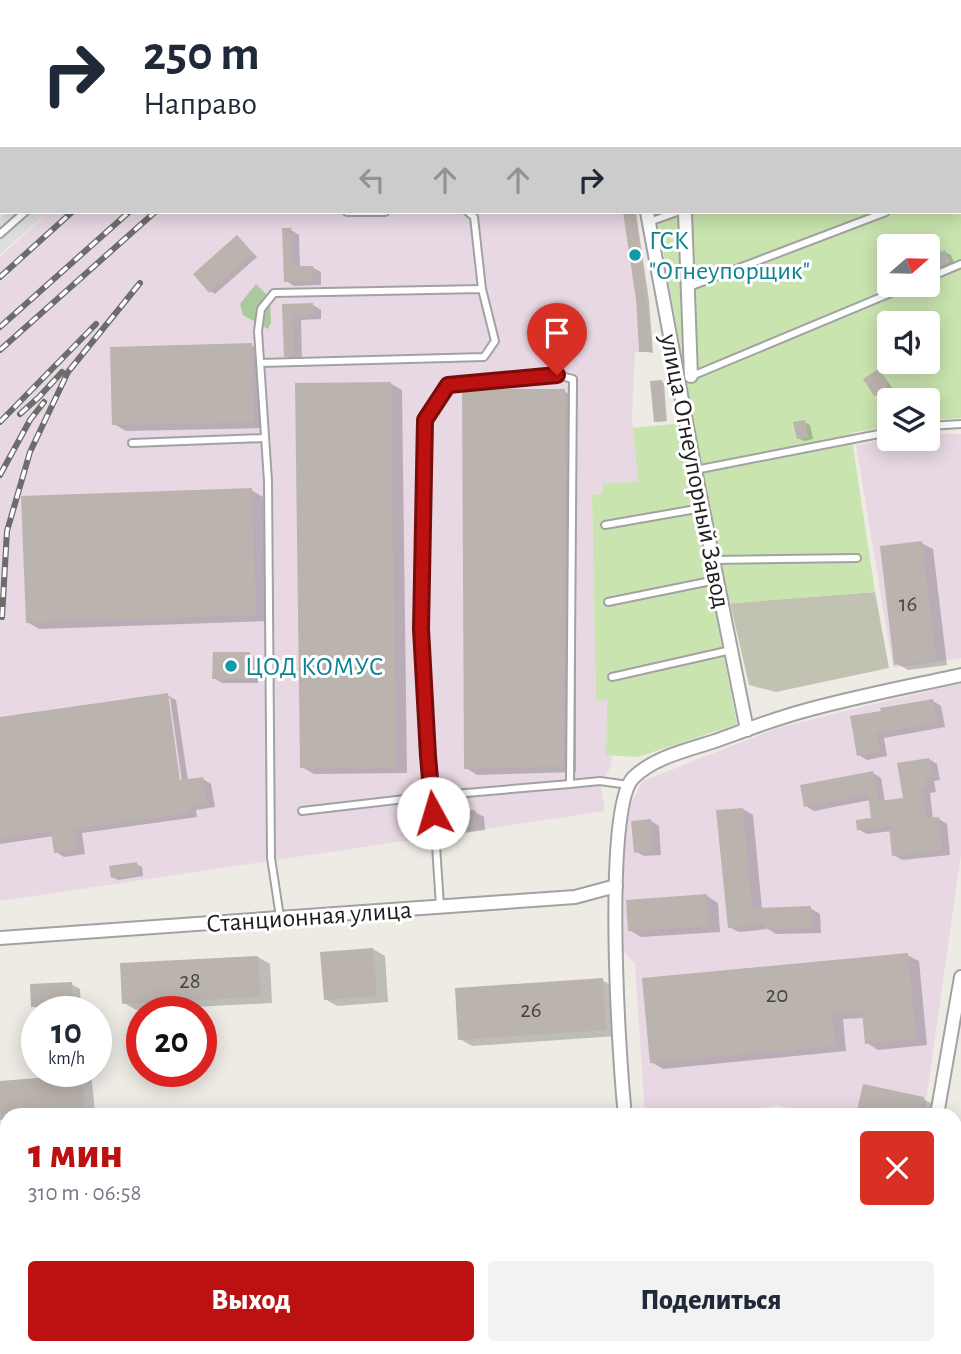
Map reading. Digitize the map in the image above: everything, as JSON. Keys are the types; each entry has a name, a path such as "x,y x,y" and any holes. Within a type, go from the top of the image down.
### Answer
{"street":[{"path":"684,214 691,376"},
{"name":"улица Огнеупорный Завод","path":"648,217 712,560 747,730"},
{"path":"625,1108 617,987 616,886 620,811 632,779 657,761 798,712 961,675"},
{"name":"Станционная улица","path":"0,938 575,897 616,886"},
{"path":"938,1108 961,977"}],"lane":[{"path":"0,234 23,214"},
{"path":"260,363 484,357 495,341 482,289 474,217 470,214"},
{"path":"648,217 665,214"},
{"path":"689,287 881,214"},
{"path":"940,273 961,264"},
{"path":"281,918 271,858 268,481 258,331 261,309 274,293 482,289"},
{"path":"691,376 879,298"},
{"path":"440,906 421,629 425,420 448,385 557,375 573,379 570,784"},
{"path":"940,425 961,424"},
{"path":"695,470 877,434"},
{"path":"132,443 265,438"},
{"path":"605,525 702,508"},
{"path":"712,560 858,558"},
{"path":"608,602 716,580"},
{"path":"612,677 731,650"},
{"path":"302,811 600,781 629,785"}],"shaded area":[{"path":"4,214 46,214 0,254 0,218"},
{"path":"47,214 623,214 636,300 639,352 635,352 632,417 638,483 604,483 603,493 592,495 596,700 608,699 606,754 612,754 606,776 599,776 605,811 0,901 0,257"},
{"path":"940,434 961,434 961,658 893,668 856,445 877,441 877,451 940,451"},
{"path":"875,592 889,668 776,692 749,685 730,603"},
{"path":"961,683 961,854 925,1108 788,1108 777,1105 763,1108 645,1108 635,964 623,950 623,819 643,781 777,728"}],"green space":[{"path":"656,214 961,214 961,418 940,419 940,388 877,388 877,428 851,433 875,592 714,605 737,724 638,757 606,755 607,700 596,701 592,495 603,493 603,483 638,482 633,428 694,422"},
{"path":"256,284 270,298 271,323 268,329 243,315 240,304"}],"building":[{"name":"ГСК \"Огнеупорщик\"","path":"623,214 635,214 652,352 639,352 636,300"},
{"path":"282,228 291,228 292,266 313,266 313,281 284,282"},
{"path":"237,235 253,253 209,293 193,274"},
{"path":"945,250 950,262 940,267 940,252"},
{"path":"313,303 313,315 293,316 294,356 284,357 282,304"},
{"path":"252,343 254,422 112,425 110,347"},
{"path":"877,370 877,374 881,374 889,386 877,388 877,394 874,396 863,379"},
{"path":"662,380 666,421 654,422 650,381"},
{"path":"391,382 396,767 300,768 295,383"},
{"path":"462,389 565,389 564,766 464,769"},
{"path":"805,420 808,437 797,439 793,422"},
{"path":"252,488 256,615 26,623 21,496"},
{"path":"922,541 936,660 894,665 880,546"},
{"name":"ЦОД КОМУС","path":"213,652 250,652 250,679 212,679"},
{"path":"168,693 180,780 203,777 207,803 188,806 189,813 74,829 77,850 54,853 51,831 0,839 0,717"},
{"path":"933,699 937,723 876,733 880,752 857,756 850,716"},
{"path":"929,758 933,776 926,777 928,788 923,789 926,818 939,817 942,851 892,856 889,826 857,830 856,820 871,818 868,795 804,807 800,785 873,771 879,801 903,798 897,763"},
{"path":"743,808 752,908 811,906 811,928 764,929 764,924 728,928 716,810"},
{"path":"475,810 477,826 453,829 452,813"},
{"path":"651,819 653,851 634,853 631,821"},
{"path":"137,862 139,874 111,878 109,866"},
{"path":"707,894 709,926 628,931 626,900"},
{"path":"373,948 377,996 324,1000 320,952"},
{"path":"908,953 916,1039 865,1044 862,1011 832,1014 835,1046 650,1063 642,978"},
{"path":"258,956 261,997 217,999 217,996 126,996 126,1004 122,1004 120,963"},
{"path":"603,978 606,1030 458,1040 455,988"},
{"path":"72,982 73,996 31,996 30,984"},
{"path":"21,1079 21,1087 83,1087 85,1108 0,1108 0,1081"},
{"path":"863,1084 924,1097 922,1108 858,1108"}],"railway":[{"path":"0,277 70,214"},
{"path":"0,327 127,214"},
{"path":"0,350 153,214"},
{"path":"2,617 7,531 30,452 68,372 140,283"},
{"path":"0,422 96,324"},
{"path":"20,414 62,372"},
{"path":"0,475 30,420 44,402"}],"place":[{"name":"ГСК \"Огнеупорщик\"","path":"635,255"},
{"name":"ЦОД КОМУС","path":"231,666"}],"route":[{"path":"433,813 421,629 425,420 448,385 557,375"}]}
